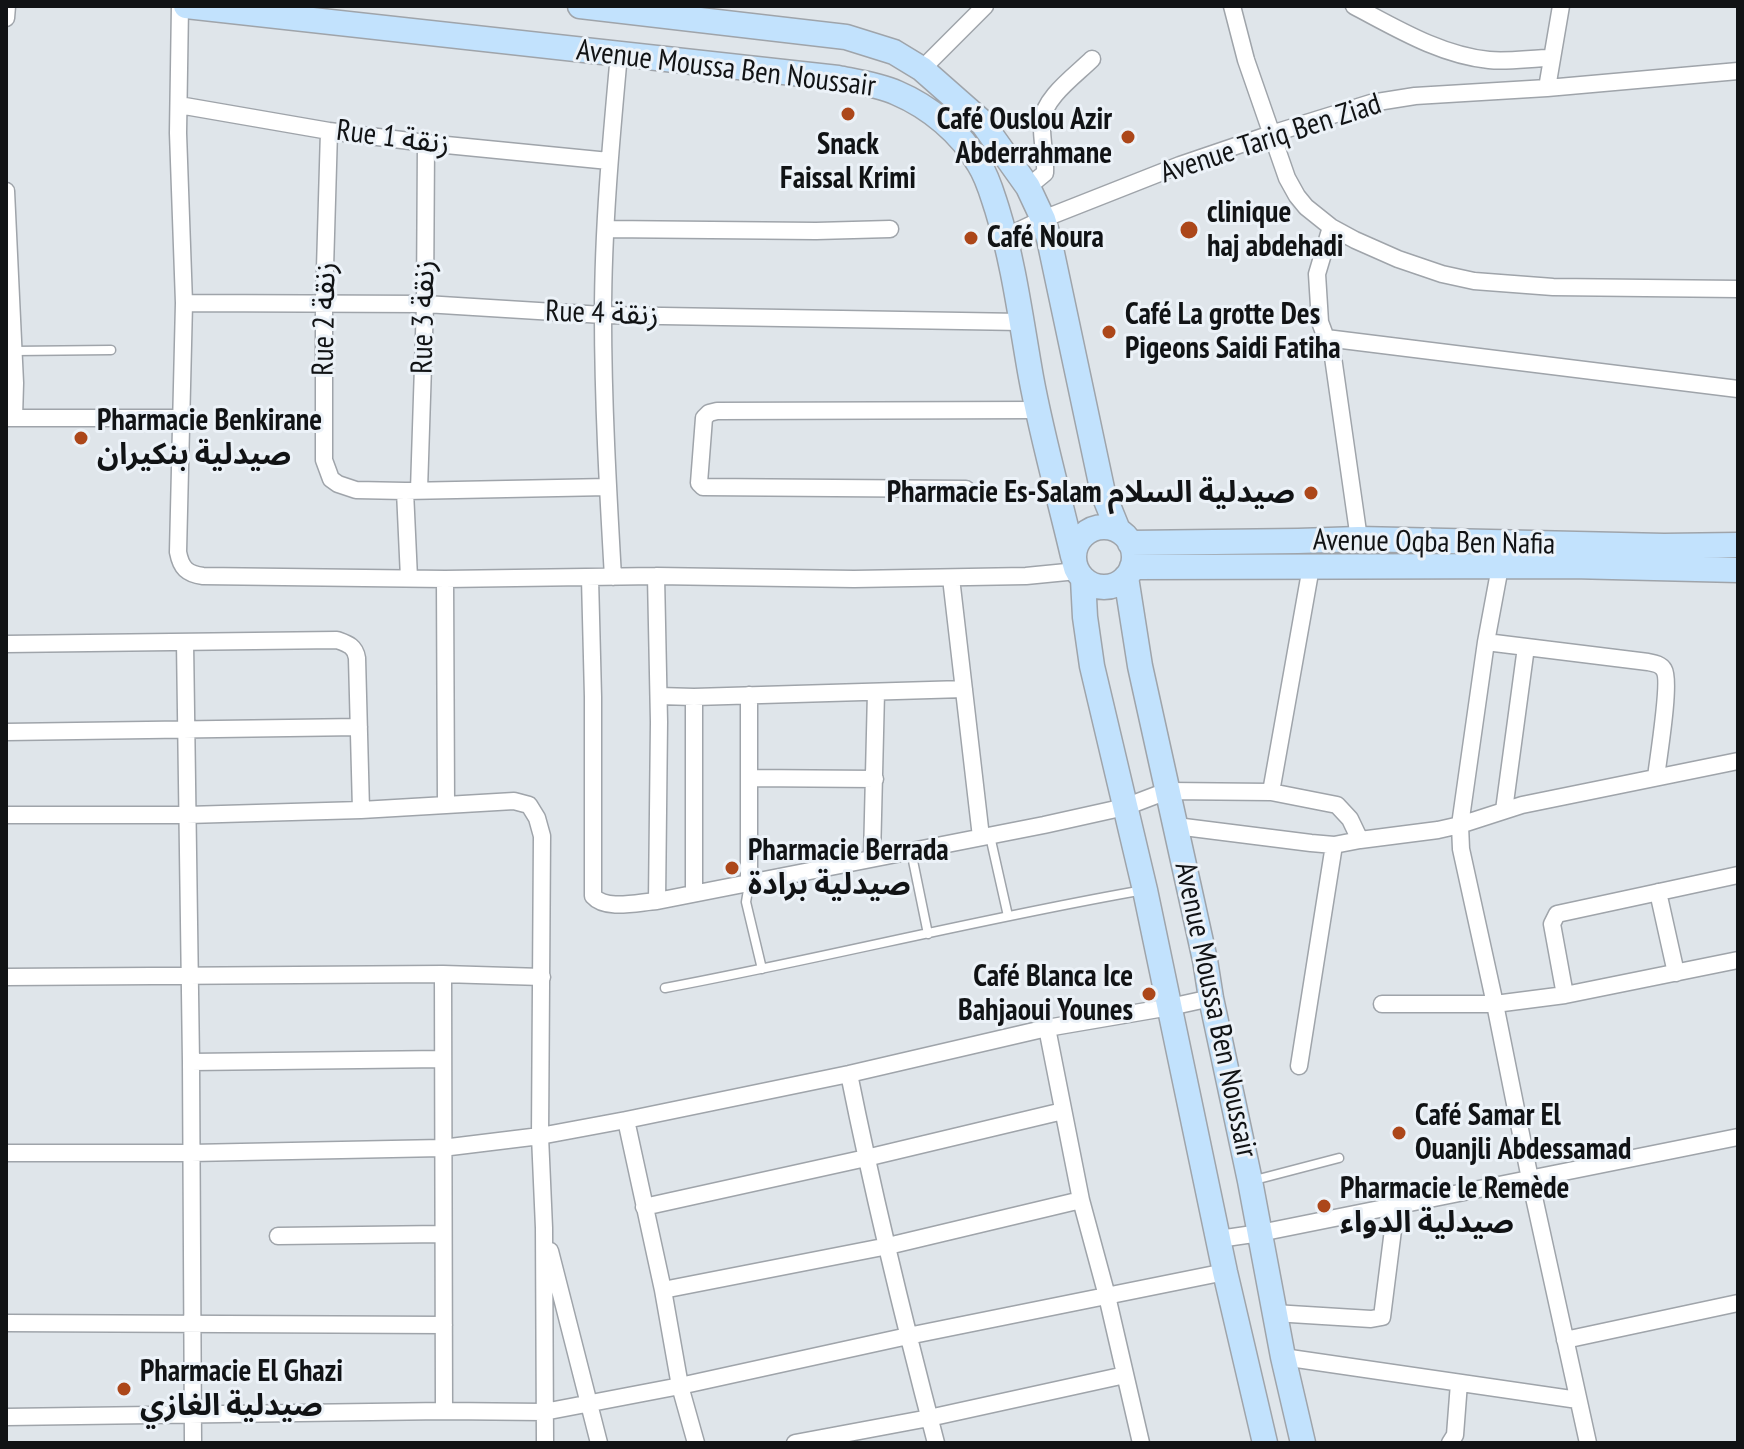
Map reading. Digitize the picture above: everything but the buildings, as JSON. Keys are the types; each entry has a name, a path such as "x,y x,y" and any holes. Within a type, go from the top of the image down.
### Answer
{"street":[{"path":"6,18 7,6"},
{"path":"180,6 178,133 184,303 178,552 180,563 187,572 203,576 445,579 656,576 951,578 1026,576 1078,569"},
{"name":"Avenue Moussa Ben Noussair","path":"186,6 838,78 897,92 942,121 965,145 989,184 1005,237 1037,410 1078,569 1092,666 1145,890 1225,1272 1265,1443"},
{"name":"Avenue Moussa Ben Noussair","path":"580,6 685,12 846,37 894,52 922,69 981,121 1028,187 1043,219 1103,493 1124,536"},
{"path":"922,69 985,6"},
{"path":"1232,6 1246,60 1287,178 1306,207 1331,227 1398,259 1474,281 1553,287 1738,289"},
{"path":"1354,6 1443,50 1489,60 1552,58"},
{"path":"1547,88 1561,6"},
{"path":"613,577 603,315 609,161 619,54"},
{"path":"1028,187 1045,173 1042,122 1050,99 1092,59"},
{"name":"Avenue Tariq Ben Ziad","path":"1005,237 1180,165 1371,103 1415,96 1738,71"},
{"name":"Rue 1 زنقة","path":"179,105 329,131 609,161"},
{"name":"Rue 2 زنقة","path":"329,131 324,460 331,479 338,484 356,490 412,490"},
{"name":"Rue 3 زنقة","path":"409,578 425,304 426,143"},
{"path":"6,191 14,351 10,418 182,418"},
{"path":"1331,227 1317,274 1320,322 1333,357 1359,539"},
{"path":"606,229 890,229"},
{"name":"Rue 4 زنقة","path":"184,303 425,304 603,315 1021,322"},
{"path":"1326,338 1738,389"},
{"path":"966,489 703,487 699,483 704,418 717,411 1037,410"},
{"path":"412,490 608,487"},
{"path":"1098,527 1108,527 1124,536 1134,559 1129,572 1110,586 1091,584 1078,569 1075,546 1080,537 1098,527"},
{"name":"Avenue Oqba Ben Nafia","path":"1124,536 1738,545"},
{"name":"Avenue Oqba Ben Nafia","path":"1129,572 1311,567 1571,566 1738,570"},
{"path":"1271,792 1311,567"},
{"path":"1500,567 1460,825 1461,849 1588,1443"},
{"name":"Avenue Moussa Ben Noussair","path":"1129,572 1140,666 1205,960 1274,1313 1303,1443"},
{"path":"656,576 659,696 657,901"},
{"path":"590,578 593,896 608,905 657,901 985,837 1125,807 1167,791 1271,792 1337,805 1350,819 1360,840"},
{"path":"951,578 985,837"},
{"path":"445,579 446,804"},
{"path":"6,644 337,640 348,644 355,650 357,658 361,810"},
{"path":"185,642 193,1443"},
{"path":"1486,642 1648,662 1662,667 1666,691 1656,777"},
{"path":"1504,810 1526,647"},
{"path":"659,696 964,689"},
{"path":"872,857 876,692"},
{"path":"749,695 749,884"},
{"path":"694,697 694,893"},
{"path":"6,732 359,727"},
{"path":"1176,826 1334,845 1438,830 1522,805 1738,761"},
{"path":"749,778 875,779"},
{"path":"6,815 187,815 361,810 514,801 529,805 542,836 540,1136 544,1228 545,1443"},
{"path":"1299,1066 1334,845"},
{"path":"1565,995 1552,924 1557,914 1738,875"},
{"path":"1658,892 1676,973"},
{"path":"1382,1004 1495,1004 1565,995 1738,960"},
{"path":"6,977 443,974 542,977"},
{"path":"443,974 444,1411"},
{"path":"6,1153 442,1148 540,1136 849,1074 1047,1028 1211,998"},
{"path":"1047,1028 1081,1200 1141,1443"},
{"path":"191,1062 443,1059"},
{"path":"849,1074 866,1158 936,1443"},
{"path":"644,1207 1063,1111"},
{"path":"626,1120 663,1290 680,1386 696,1443"},
{"path":"1219,1239 1738,1137"},
{"path":"663,1290 888,1246 1081,1200"},
{"path":"1274,1313 1371,1319 1382,1317 1396,1206"},
{"path":"544,1228 599,1443"},
{"path":"278,1236 443,1234"},
{"path":"6,1417 544,1412 1225,1272"},
{"path":"1565,1340 1738,1303"},
{"path":"6,1323 444,1325"},
{"path":"1283,1357 1578,1400"},
{"path":"795,1443 929,1418 1125,1375"},
{"path":"1450,1443 1455,1435 1459,1383"}],"lane":[{"path":"14,351 111,350"},
{"path":"985,837 1008,916"},
{"path":"911,850 928,934"},
{"path":"749,884 746,902 762,969"},
{"path":"665,988 1145,890"},
{"path":"1250,1181 1339,1158"}],"place":[{"name":"Snack Faissal Krimi","path":"848,114"},
{"name":"Café Ouslou Azir Abderrahmane","path":"1128,137"},
{"name":"clinique haj abdehadi","path":"1189,230"},
{"name":"Café Noura","path":"971,238"},
{"name":"Café La grotte Des Pigeons Saidi Fatiha","path":"1109,332"},
{"name":"Pharmacie Benkirane صيدلية بنكيران","path":"81,438"},
{"name":"Pharmacie Es-Salam صيدلية السلام","path":"1311,493"},
{"name":"Pharmacie Berrada صيدلية برادة","path":"732,868"},
{"name":"Café Blanca Ice Bahjaoui Younes","path":"1149,994"},
{"name":"Café Samar El Ouanjli Abdessamad","path":"1399,1133"},
{"name":"Pharmacie le Remède صيدلية الدواء","path":"1324,1206"},
{"name":"Pharmacie El Ghazi صيدلية الغازي","path":"124,1389"}]}
